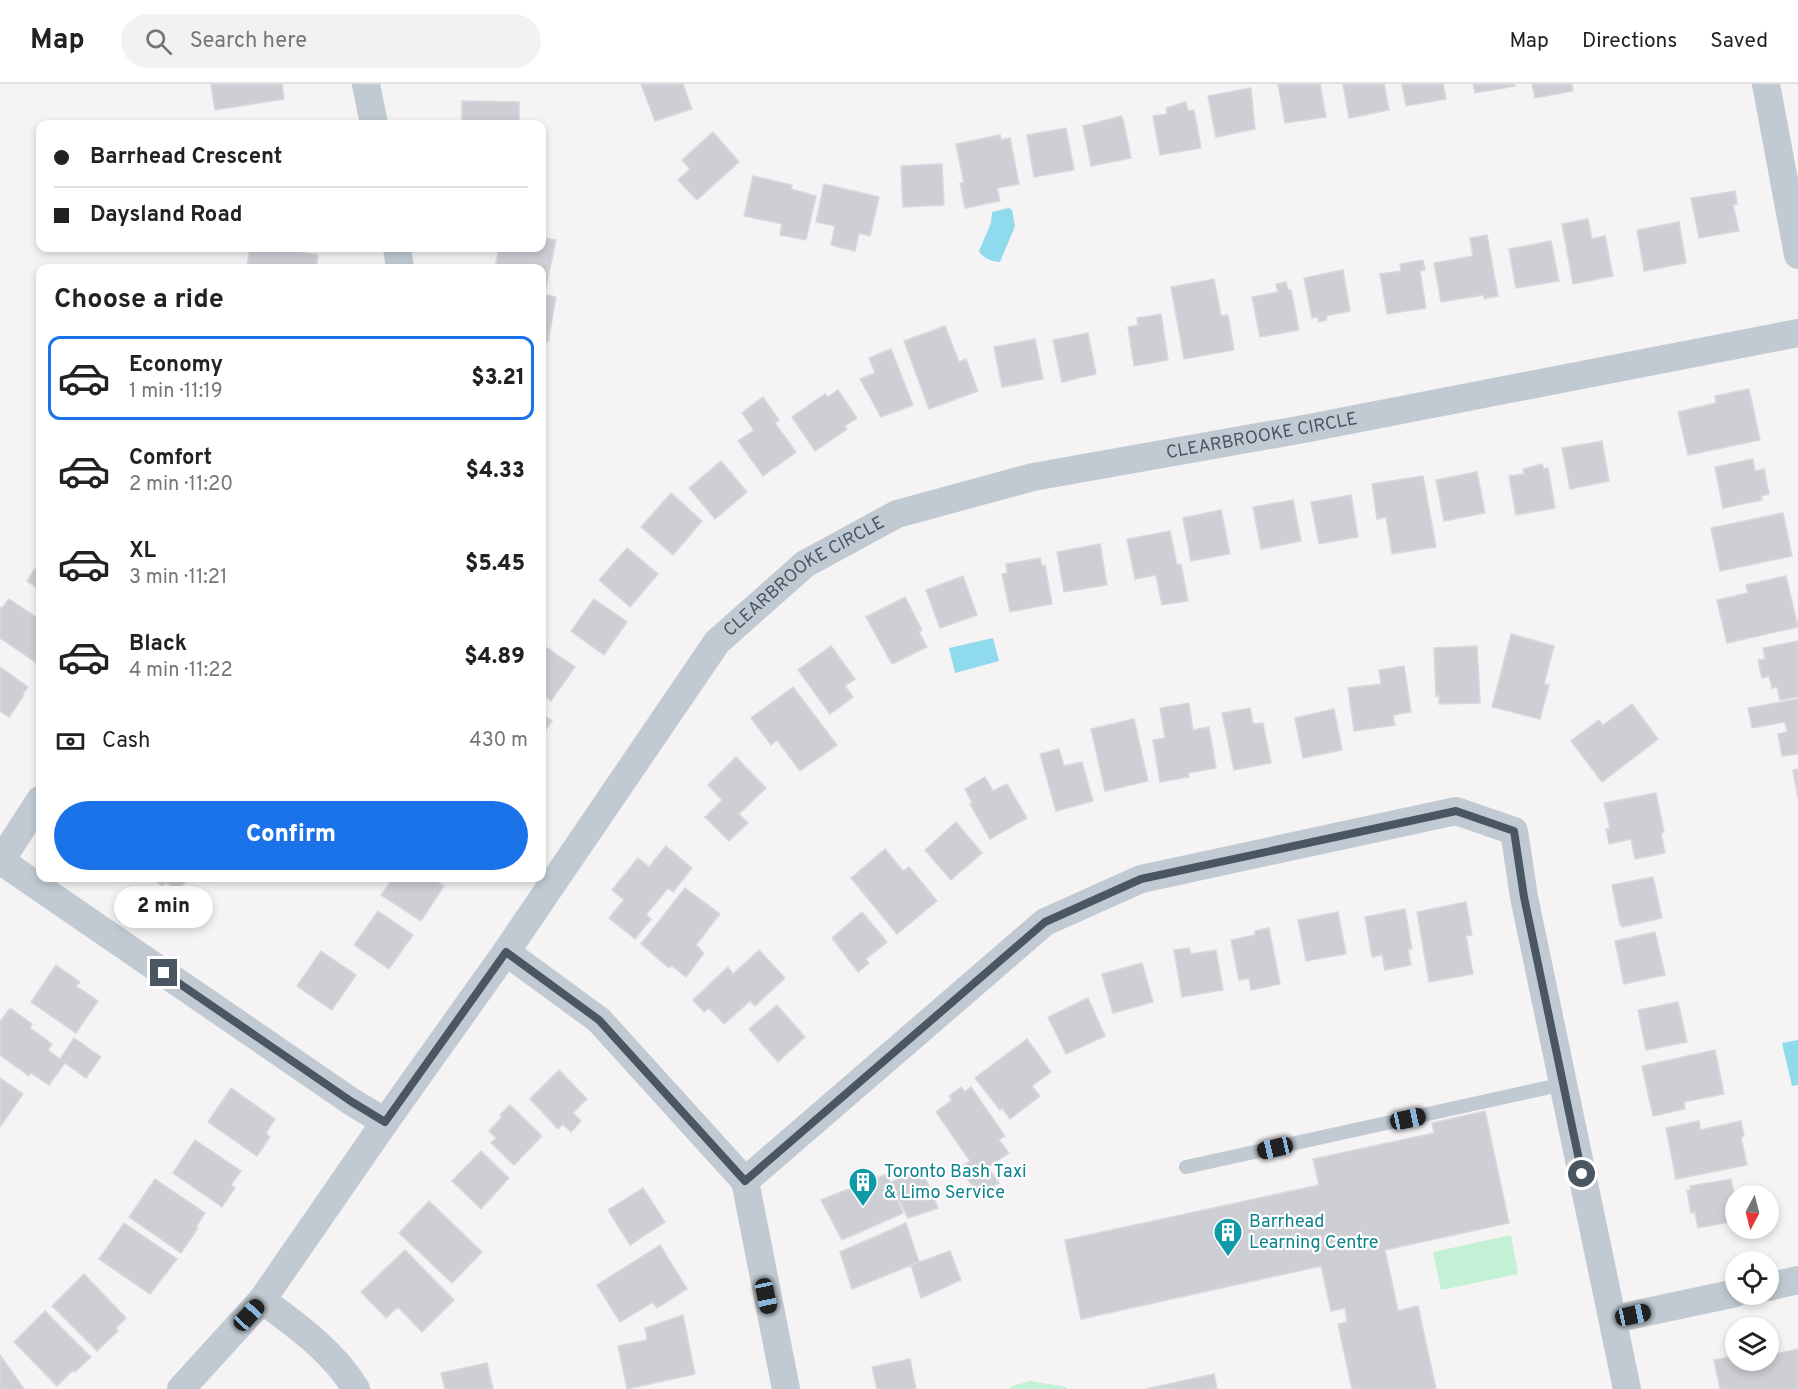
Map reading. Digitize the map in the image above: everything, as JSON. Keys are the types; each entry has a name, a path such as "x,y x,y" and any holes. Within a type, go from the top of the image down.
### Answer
{"street":[{"path":"366,84 373,120"},
{"path":"1766,84 1798,255"},
{"name":"CLEARBROOKE CIRCLE","path":"181,1389 262,1300 506,952 717,642 805,564 897,514 1033,477 1309,428 1798,333"},
{"path":"36,806 0,862 352,1102 385,1122"},
{"path":"745,1181 1045,922 1141,879 1456,811 1514,831 1524,897 1627,1389"},
{"path":"506,952 599,1020 745,1181 786,1389"},
{"path":"1779,1284 1798,1280"},
{"path":"1614,1319 1725,1295"},
{"path":"262,1300 302,1329 325,1351 356,1389"}],"lane":[{"path":"1186,1167 1564,1084"}],"green space":[{"path":"1511,1235 1518,1274 1441,1290 1433,1252"},
{"path":"1030,1381 1067,1389 1010,1389 1012,1386"}],"water":[{"path":"1009,208 1012,210 1015,226 1000,262 991,260 979,251 991,223 992,212"},
{"path":"993,638 999,661 955,673 949,648"},
{"path":"1798,1040 1798,1085 1792,1086 1782,1043"}],"building":[{"path":"211,84 282,84 284,99 215,110"},
{"path":"641,84 683,84 692,109 655,121"},
{"path":"1278,84 1320,84 1326,117 1285,123"},
{"path":"1343,84 1384,84 1389,110 1349,118"},
{"path":"1402,84 1443,84 1446,99 1406,106"},
{"path":"1473,84 1515,84 1515,86 1475,93"},
{"path":"1532,84 1572,84 1573,91 1535,98"},
{"path":"1251,88 1255,129 1216,137 1208,96"},
{"path":"462,101 519,102 519,120 462,120"},
{"path":"1186,102 1188,111 1194,110 1201,148 1160,155 1153,116 1167,114 1166,108"},
{"path":"1121,116 1131,158 1091,166 1083,126"},
{"path":"1066,128 1074,170 1034,177 1027,135"},
{"path":"713,132 739,162 697,200 678,180 690,169 682,160"},
{"path":"1000,135 1001,140 1010,138 1019,184 997,188 1000,201 965,208 960,183 964,183 956,144"},
{"path":"942,164 944,205 903,207 901,166"},
{"path":"753,176 792,185 791,189 816,196 806,240 780,235 782,224 744,216"},
{"path":"824,184 879,197 870,236 859,233 855,251 831,245 835,226 816,222"},
{"path":"1735,191 1737,204 1733,205 1739,231 1699,238 1691,198"},
{"path":"1588,219 1592,239 1605,236 1613,276 1573,284 1562,224"},
{"path":"1679,222 1686,263 1644,271 1637,230"},
{"path":"1487,235 1498,296 1484,299 1484,295 1441,302 1434,263 1473,256 1470,238"},
{"path":"546,238 556,240 546,287 546,264 496,264 498,252 546,252"},
{"path":"1551,241 1559,281 1516,288 1509,249"},
{"path":"249,252 297,252 318,255 317,264 248,264"},
{"path":"1423,260 1425,270 1420,271 1426,308 1387,314 1380,274 1401,271 1400,264"},
{"path":"1343,270 1350,311 1326,316 1327,320 1319,322 1318,317 1312,318 1304,278"},
{"path":"1214,279 1221,316 1228,315 1234,350 1184,359 1171,287"},
{"path":"1286,282 1288,290 1291,290 1299,330 1260,337 1252,297 1278,292 1276,284"},
{"path":"546,295 556,297 548,342 546,342"},
{"path":"1161,314 1168,360 1134,366 1128,327 1138,325 1137,318"},
{"path":"945,326 959,362 966,359 978,391 929,409 904,341"},
{"path":"1088,333 1096,374 1062,382 1053,340"},
{"path":"1035,339 1043,379 1002,387 994,347"},
{"path":"891,349 913,405 881,417 860,379 875,373 869,358"},
{"path":"1749,389 1760,440 1688,455 1678,412 1716,403 1715,396"},
{"path":"838,390 857,418 845,426 847,429 815,451 792,417 825,394 828,397"},
{"path":"763,397 779,420 775,423 796,452 763,476 738,441 754,430 742,413"},
{"path":"1602,441 1609,481 1570,489 1562,448"},
{"path":"1753,459 1755,471 1764,469 1769,494 1761,496 1762,500 1723,508 1715,467"},
{"path":"721,461 747,492 715,519 689,488"},
{"path":"1542,464 1544,469 1548,468 1555,508 1516,515 1509,476 1524,474 1523,469"},
{"path":"1477,472 1485,513 1444,521 1436,480"},
{"path":"1423,476 1436,547 1392,554 1386,517 1377,519 1372,484"},
{"path":"671,493 702,521 673,555 641,527"},
{"path":"1351,495 1358,537 1319,544 1311,502"},
{"path":"1293,500 1301,541 1261,549 1253,507"},
{"path":"1221,510 1230,554 1191,561 1183,518"},
{"path":"1783,513 1792,556 1720,571 1711,528"},
{"path":"1170,531 1177,565 1181,564 1188,601 1162,605 1156,575 1135,579 1127,539"},
{"path":"1100,544 1107,585 1064,592 1057,552"},
{"path":"627,548 658,574 630,607 599,580"},
{"path":"1040,558 1042,566 1045,565 1052,604 1010,612 1002,574 1007,573 1006,564"},
{"path":"36,567 36,587 27,581"},
{"path":"963,576 977,615 940,628 926,590"},
{"path":"1786,576 1798,627 1727,643 1717,600 1748,593 1746,585"},
{"path":"905,597 922,630 919,632 927,647 892,664 866,617"},
{"path":"9,599 36,617 36,662 0,638 0,607 2,608"},
{"path":"594,599 627,622 604,655 571,631"},
{"path":"1511,634 1554,646 1544,684 1549,685 1540,719 1492,707"},
{"path":"1798,641 1798,697 1780,700 1777,687 1772,688 1769,676 1762,678 1758,660 1765,659 1763,648"},
{"path":"831,646 855,679 845,686 853,697 830,714 798,670"},
{"path":"1477,646 1480,703 1439,704 1439,695 1436,696 1434,648"},
{"path":"546,647 575,667 551,701 546,697"},
{"path":"1404,666 1411,712 1393,715 1395,725 1354,731 1348,688 1381,684 1379,670"},
{"path":"0,667 28,687 9,717 0,711"},
{"path":"793,687 837,745 800,771 777,740 771,745 751,718"},
{"path":"1798,699 1798,754 1782,756 1778,734 1787,732 1785,722 1752,728 1748,708"},
{"path":"1189,703 1193,730 1209,727 1216,768 1188,773 1189,777 1160,782 1153,740 1165,738 1160,708"},
{"path":"1632,704 1658,739 1602,782 1571,741 1599,720 1603,725"},
{"path":"1250,708 1253,724 1263,723 1271,763 1234,770 1222,713"},
{"path":"1334,709 1342,750 1303,758 1295,718"},
{"path":"546,717 552,721 546,729"},
{"path":"1134,719 1148,781 1105,791 1091,729"},
{"path":"1059,749 1064,766 1082,762 1093,801 1056,811 1040,754"},
{"path":"736,757 766,788 739,814 748,823 729,841 705,817 722,800 708,785"},
{"path":"1798,769 1798,798 1793,770"},
{"path":"985,777 993,791 1007,784 1027,818 990,839 970,804 972,803 965,789"},
{"path":"1656,793 1664,832 1661,833 1665,853 1635,859 1631,839 1609,844 1606,829 1610,828 1604,803"},
{"path":"956,822 982,853 951,880 925,850"},
{"path":"666,846 692,868 673,892 668,888 646,915 651,919 635,939 609,918 624,900 612,890 638,858 649,867"},
{"path":"885,849 903,871 909,867 937,901 897,934 851,878"},
{"path":"1653,877 1662,918 1622,927 1612,885"},
{"path":"165,882 185,882 178,891"},
{"path":"390,882 438,882 444,886 421,921 381,895"},
{"path":"685,888 720,914 696,945 704,953 686,977 671,965 669,968 641,944"},
{"path":"1466,902 1472,935 1466,936 1473,974 1429,982 1417,912"},
{"path":"1405,909 1412,949 1408,949 1411,965 1385,970 1382,955 1372,957 1365,917"},
{"path":"378,911 413,935 389,969 354,945"},
{"path":"862,912 887,942 866,959 869,963 858,972 832,938"},
{"path":"1338,912 1346,954 1306,961 1298,920"},
{"path":"1269,928 1280,984 1251,990 1249,978 1239,980 1231,940 1255,935 1255,931"},
{"path":"1655,932 1665,975 1624,984 1615,941"},
{"path":"1189,948 1191,954 1216,950 1223,990 1182,997 1174,950"},
{"path":"759,950 785,978 755,1006 750,1001 724,1024 709,1008 704,1012 693,1000 728,967 733,974"},
{"path":"321,951 356,975 332,1010 297,986"},
{"path":"1142,963 1153,1002 1113,1013 1102,974"},
{"path":"56,965 80,982 76,986 98,1001 76,1033 31,1002"},
{"path":"1088,998 1105,1036 1066,1054 1048,1017"},
{"path":"1678,1002 1687,1042 1646,1050 1638,1010"},
{"path":"777,1005 805,1037 778,1062 749,1029"},
{"path":"10,1008 32,1024 30,1028 52,1044 48,1050 60,1059 74,1038 101,1057 86,1078 65,1063 49,1085 31,1073 29,1076 0,1055 0,1022"},
{"path":"1027,1039 1051,1072 1032,1086 1040,1096 1010,1119 975,1078"},
{"path":"1715,1050 1724,1094 1684,1102 1685,1109 1653,1116 1642,1066"},
{"path":"559,1070 587,1099 573,1113 581,1121 571,1132 563,1124 558,1129 530,1099"},
{"path":"0,1078 23,1094 0,1127"},
{"path":"961,1087 965,1092 971,1087 1005,1136 999,1140 1009,1153 988,1167 999,1183 992,1187 993,1190 982,1196 958,1169 970,1161 936,1112 952,1100 949,1096"},
{"path":"231,1088 275,1119 266,1133 270,1137 257,1156 208,1122"},
{"path":"510,1105 542,1136 514,1165 491,1143 496,1138 489,1131"},
{"name":"Barrhead Learning Centre","path":"1485,1111 1509,1223 1385,1250 1398,1311 1418,1306 1436,1389 1352,1389 1338,1324 1347,1322 1345,1308 1331,1311 1321,1266 1081,1319 1065,1240 1319,1185 1313,1159 1434,1133 1432,1123"},
{"path":"1699,1121 1700,1130 1741,1121 1744,1136 1741,1137 1747,1165 1676,1179 1666,1128"},
{"path":"195,1140 241,1171 231,1185 235,1188 222,1207 173,1173"},
{"path":"481,1151 509,1178 481,1209 452,1181"},
{"path":"921,1168 938,1208 908,1218 891,1182"},
{"name":"Toronto Bash Taxi & Limo Service","path":"887,1174 903,1213 842,1240 821,1200"},
{"path":"155,1179 205,1213 181,1253 129,1217"},
{"path":"1731,1179 1732,1185 1725,1185 1725,1223 1698,1228 1695,1212 1691,1213 1687,1190 1691,1190 1690,1186"},
{"path":"643,1188 665,1222 630,1245 608,1210"},
{"path":"429,1201 482,1252 452,1283 399,1233"},
{"path":"124,1223 177,1259 150,1294 99,1259"},
{"path":"906,1223 919,1262 852,1289 840,1252"},
{"path":"660,1245 687,1289 657,1308 653,1302 620,1322 597,1285"},
{"path":"405,1250 454,1300 422,1332 398,1307 386,1318 361,1292"},
{"path":"950,1251 961,1280 921,1298 911,1265"},
{"path":"84,1274 126,1318 116,1328 118,1331 97,1351 52,1306"},
{"path":"45,1311 91,1357 57,1386 14,1342"},
{"path":"683,1315 695,1374 627,1389 618,1346 647,1340 645,1328"},
{"path":"1798,1349 1798,1389 1720,1389 1714,1360 1725,1358 1725,1371 1779,1371 1779,1353"},
{"path":"0,1355 24,1389 0,1389"},
{"path":"910,1359 916,1389 877,1389 872,1367"},
{"path":"487,1363 493,1389 445,1389 441,1373"},
{"path":"1214,1374 1217,1389 1146,1389"}],"place":[{"name":"Toronto Bash Taxi & Limo Service","path":"863,1208"},
{"name":"Barrhead Learning Centre","path":"1228,1258"}],"route":[{"path":"164,973 352,1102 385,1122 506,952 599,1020 745,1181 1045,922 1141,879 1456,811 1514,831 1524,897 1582,1174"}]}
